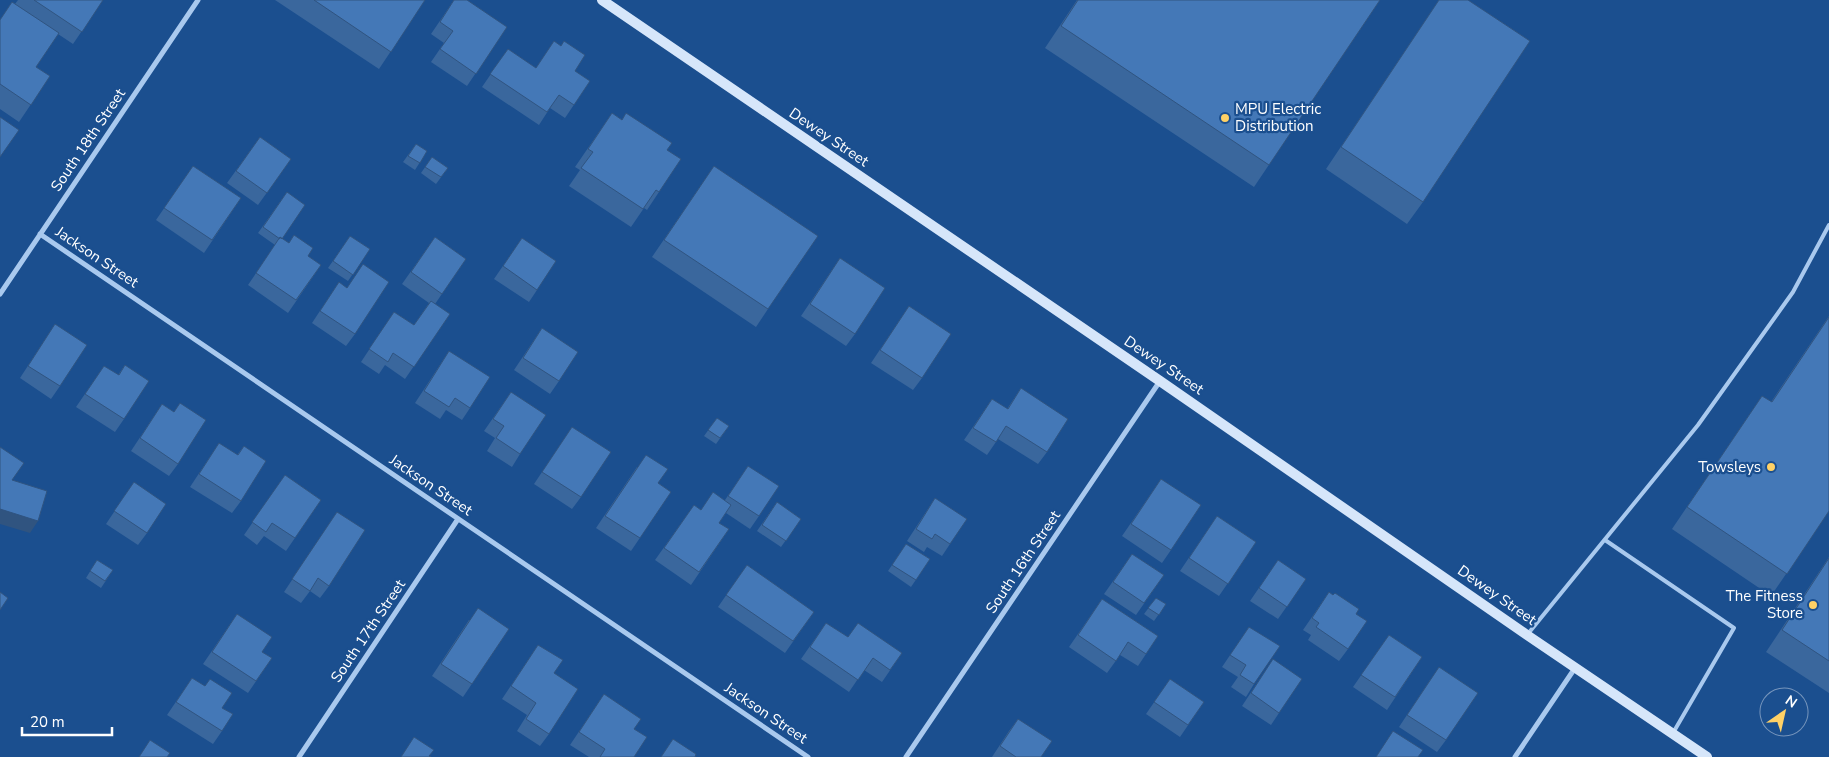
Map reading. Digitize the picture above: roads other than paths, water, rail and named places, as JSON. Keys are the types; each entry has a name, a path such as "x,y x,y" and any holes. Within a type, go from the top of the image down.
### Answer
{"street":[{"name":"South 18th Street","path":"0,294 198,0"},
{"name":"Dewey Street","path":"602,0 1160,381 1575,668 1708,757"},
{"name":"Jackson Street","path":"40,234 808,757"},
{"name":"South 16th Street","path":"906,757 1160,381"},
{"name":"South 17th Street","path":"299,757 458,519"},
{"path":"1515,757 1575,668"}],"lane":[{"path":"1527,635 1698,425 1793,292 1829,225"},
{"path":"1605,540 1734,628 1673,734"}],"place":[{"name":"MPU Electric Distribution","path":"1225,118"},
{"name":"Towsleys","path":"1771,467"},
{"name":"The Fitness Store","path":"1813,605"}]}
